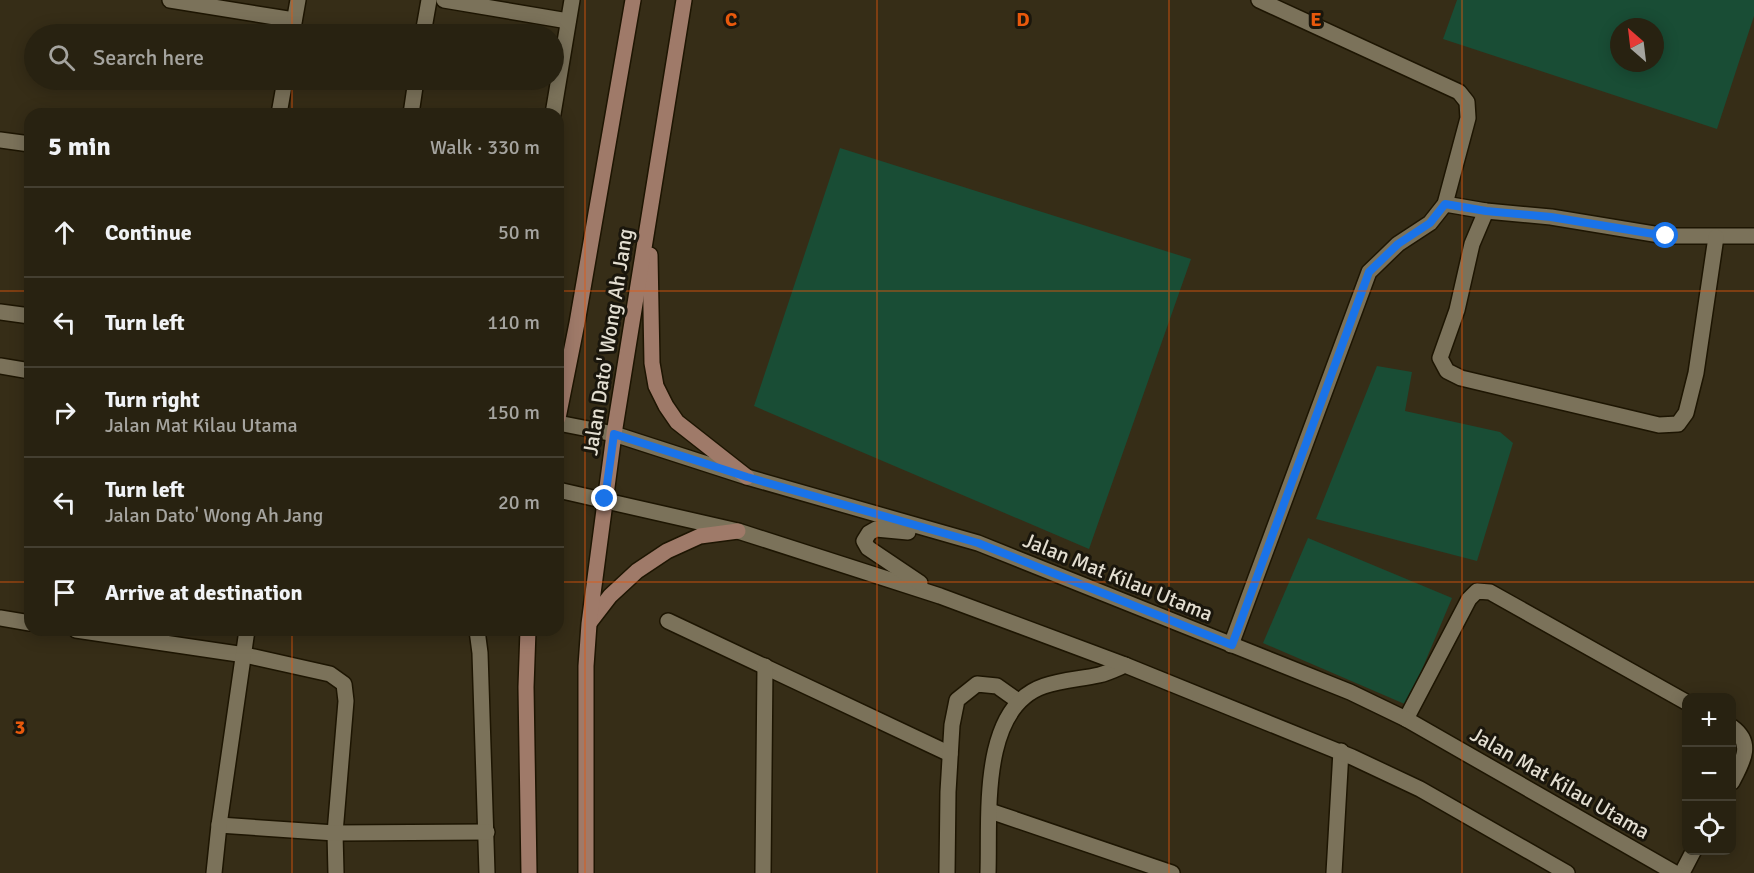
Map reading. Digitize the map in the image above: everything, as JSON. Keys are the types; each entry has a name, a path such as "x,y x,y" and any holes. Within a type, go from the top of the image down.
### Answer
{"main road":[{"name":"Jalan Dato' Wong Ah Jang","path":"564,388 633,0"},
{"name":"Jalan Dato' Wong Ah Jang","path":"586,873 586,666 589,624 614,434 684,0"},
{"path":"650,213 652,363 656,386 677,422 747,477"},
{"path":"564,341 577,323"},
{"path":"589,624 610,596 630,577 668,551 700,536 738,531"},
{"path":"527,636 529,873"}],"street":[{"path":"170,0 279,24"},
{"path":"294,24 298,0"},
{"path":"425,24 429,0"},
{"path":"444,0 568,21"},
{"path":"564,46 572,0"},
{"path":"1232,645 1369,272 1398,244 1430,223 1445,204 1468,118 1467,102 1459,92 1259,0"},
{"path":"280,108 283,90"},
{"path":"412,108 415,90"},
{"path":"554,108 557,90"},
{"path":"0,140 24,143"},
{"path":"1445,204 1486,211 1551,217 1666,236 1754,237"},
{"path":"1486,211 1472,244 1457,310 1440,358 1447,371 1461,378 1659,425 1678,424 1686,413 1696,373 1716,237"},
{"path":"0,312 24,315"},
{"path":"0,366 24,370"},
{"name":"Jalan Mat Kilau Utama","path":"564,424 614,434 747,477 978,543 1350,692 1406,719 1675,873"},
{"path":"564,491 738,531 940,596 1125,665 1341,752 1420,789 1567,873"},
{"path":"940,596 868,549 864,541 869,532 876,529 961,538"},
{"path":"1406,719 1469,599 1477,591 1490,592 1682,700"},
{"path":"0,618 24,622"},
{"path":"668,621 950,754"},
{"path":"116,636 244,655 330,674 344,684 346,700 335,833 336,873"},
{"path":"214,873 246,636"},
{"path":"478,636 487,873"},
{"path":"988,873 993,755 1005,722 1018,701 1043,686 1101,674 1125,665"},
{"path":"764,873 765,666"},
{"path":"947,873 950,754 957,700 976,684 997,686 1018,701"},
{"path":"1736,730 1747,741 1748,752 1736,773"},
{"path":"1334,873 1341,752"},
{"path":"990,810 1172,873"},
{"path":"219,825 335,833 487,832"},
{"path":"1682,873 1691,855"}],"green space":[{"path":"1457,0 1754,0 1754,16 1717,129 1443,39"},
{"path":"840,148 1191,259 1089,549 754,406"},
{"path":"1377,366 1412,372 1405,411 1500,432 1513,443 1477,561 1316,519"},
{"path":"1308,538 1452,598 1407,705 1263,643"}],"route":[{"path":"605,499 614,434 747,477 978,543 1232,645 1369,272 1398,244 1430,223 1445,204 1486,211 1551,217 1666,236"}]}
